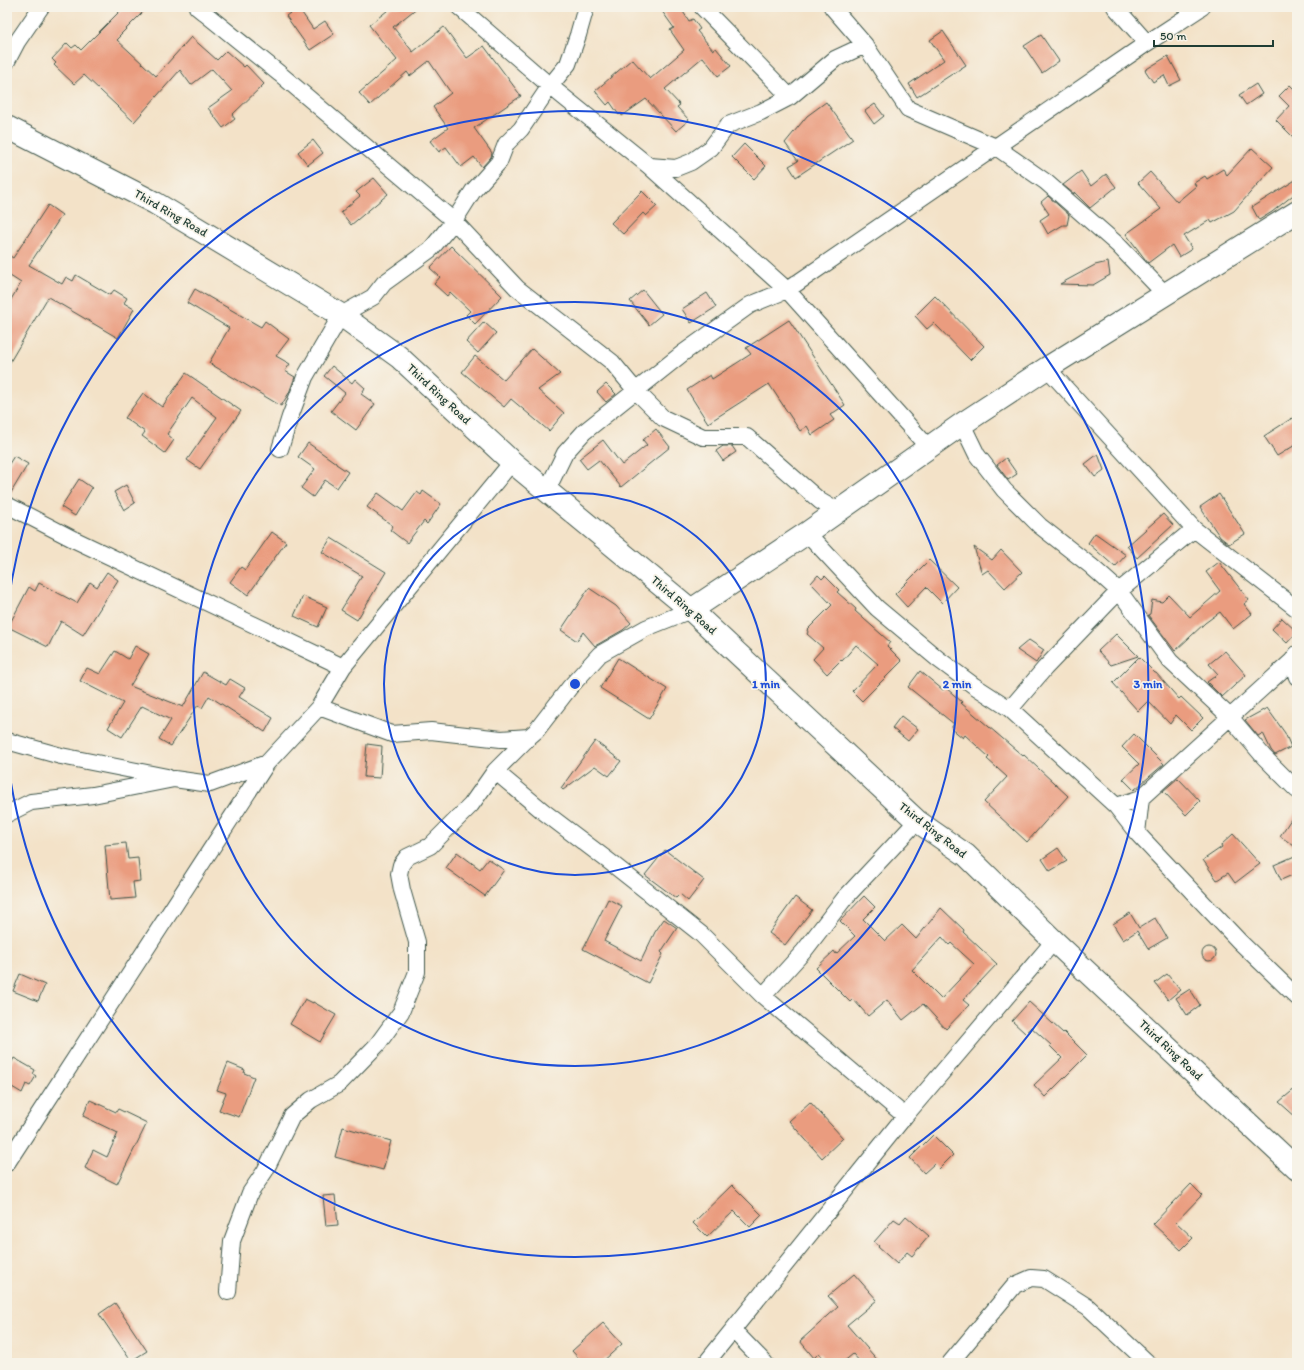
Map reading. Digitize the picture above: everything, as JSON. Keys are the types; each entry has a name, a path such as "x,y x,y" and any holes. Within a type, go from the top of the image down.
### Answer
{"street":[{"path":"7,61 17,42 41,7"},
{"path":"197,7 280,74 454,221 517,288 612,362 636,391 663,418 703,437 747,437 820,501 837,511"},
{"path":"459,7 550,86 649,166 786,290 928,447"},
{"path":"280,449 305,377 341,315 373,297 384,283 431,249 454,221 473,191 498,162 506,144 521,129 550,86 568,64 586,7"},
{"path":"702,7 790,97"},
{"path":"832,7 865,45 908,109 996,147 1046,182 1118,244 1165,294"},
{"path":"1115,7 1147,43"},
{"path":"547,490 565,453 584,432 683,353 750,305 786,290 1202,7"},
{"path":"649,166 676,168 691,162 711,148 728,125 762,112 790,97 835,59 865,45"},
{"name":"Third Ring Road","path":"7,127 155,203 341,315 399,357 512,462 692,610 917,821 966,855 1054,941 1297,1169"},
{"path":"228,1292 232,1241 250,1193 265,1171 292,1116 311,1100 339,1084 377,1044 401,1012 417,972 417,942 402,890 399,874 401,864 407,857 430,846 471,805 495,771 536,731 570,687 600,654 646,628 692,610 807,533 928,447 1047,368 1165,294 1296,215"},
{"path":"1047,368 1194,529 1297,609"},
{"path":"962,424 977,455 1004,490 1040,526 1090,566 1118,591 1170,661 1230,716 1264,757 1297,790"},
{"path":"7,1163 267,763 319,707 343,667 512,462"},
{"path":"7,505 87,545 343,667"},
{"path":"1010,709 1045,668 1118,591 1194,529"},
{"path":"807,533 882,612 938,659 973,685 1010,709 1116,806 1137,832 1239,941 1297,997"},
{"path":"1116,806 1141,798 1295,658"},
{"path":"1295,658 1297,677"},
{"path":"319,707 392,734 431,731 501,739 529,737"},
{"path":"7,741 61,756 174,779 210,784 267,763"},
{"path":"495,771 544,812 701,934 763,996 906,1116"},
{"path":"1297,778 1297,785"},
{"path":"7,814 31,802 93,795 174,779"},
{"path":"1137,832 1141,798"},
{"path":"763,996 804,951 844,899 917,821"},
{"path":"706,1363 906,1116 1054,941"},
{"path":"950,1363 1015,1285 1031,1278 1044,1279 1088,1308 1148,1363"},
{"path":"733,1330 765,1363"}],"building":[{"path":"124,7 148,7 119,36 120,37 117,40 156,76 191,37 217,60 226,51 244,67 246,65 264,84 232,115 235,119 223,128 208,108 232,91 212,69 191,85 180,70 134,122 84,75 74,84 54,65 56,63 52,59 67,43 72,48 76,45 81,50"},
{"path":"298,7 313,29 325,21 334,34 310,50 286,16"},
{"path":"392,7 418,7 393,27 413,52 444,27 467,58 484,46 521,96 474,128 492,153 491,157 482,167 474,157 461,167 446,147 439,152 430,141 448,128 433,107 451,93 429,61 410,76 407,72 370,105 359,93 397,60 369,25"},
{"path":"659,7 680,7 689,21 693,19 700,29 697,31 713,50 716,48 731,66 718,76 703,57 665,89 680,105 677,107 689,120 676,131 646,99 622,116 621,113 619,115 610,102 607,105 595,91 632,59 650,79 684,50 670,30 674,28"},
{"path":"943,31 966,65 917,97 909,84 944,60 930,40"},
{"path":"1041,35 1059,61 1042,73 1024,46"},
{"path":"1168,56 1181,80 1169,86 1164,75 1153,82 1145,70"},
{"path":"1256,84 1262,94 1246,105 1239,95"},
{"path":"1290,85 1297,92 1297,141 1276,120 1289,106 1279,96"},
{"path":"826,102 853,139 796,177 789,166 798,161 785,143 807,116"},
{"path":"875,104 884,116 874,124 865,111"},
{"path":"313,140 323,153 308,165 298,152"},
{"path":"744,144 766,166 754,179 732,157"},
{"path":"1252,148 1273,167 1234,211 1212,223 1210,220 1184,236 1192,249 1179,257 1172,245 1148,263 1126,234 1161,209 1138,183 1150,172 1177,202 1196,186 1194,183 1205,176 1207,179 1223,169 1227,175"},
{"path":"1081,171 1091,186 1106,174 1116,187 1090,208 1074,192 1074,194 1063,185"},
{"path":"374,178 388,194 351,225 341,212 360,196 356,192"},
{"path":"1297,179 1297,192 1272,212 1259,220 1252,207"},
{"path":"642,191 657,206 646,216 643,213 623,234 611,223"},
{"path":"1048,196 1069,215 1067,225 1063,225 1048,234 1040,220 1049,214 1041,202"},
{"path":"48,205 62,215 29,265 62,284 66,277 73,281 76,275 110,295 114,290 127,298 124,303 134,309 118,338 48,297 7,367 7,306 21,283 7,274 7,254 13,258"},
{"path":"451,246 502,296 475,324 466,315 470,311 450,292 447,296 434,284 440,277 430,268"},
{"path":"1108,262 1110,275 1093,285 1060,284 1095,265"},
{"path":"195,289 261,327 265,321 289,339 276,356 290,364 285,371 295,377 289,393 281,406 209,363 229,328 187,303"},
{"path":"643,290 662,314 649,325 630,301"},
{"path":"707,293 716,307 691,323 682,309"},
{"path":"935,296 984,346 970,360 934,323 927,329 915,316"},
{"path":"789,320 845,405 830,415 834,420 812,435 807,426 800,431 769,384 708,423 687,390 710,375 712,379 751,354 746,348"},
{"path":"484,322 496,333 478,353 466,342"},
{"path":"532,349 560,374 538,390 564,413 549,431 511,399 504,407 462,372 475,356 504,380"},
{"path":"332,366 352,383 355,379 365,388 361,394 375,404 356,430 331,411 345,393 324,376"},
{"path":"186,373 241,411 200,469 187,460 217,417 192,398 167,434 174,440 165,453 142,436 145,432 125,418 143,393 162,407"},
{"path":"606,384 616,394 606,402 597,392"},
{"path":"1297,415 1297,444 1277,456 1264,436"},
{"path":"656,429 670,447 621,487 599,460 587,469 579,459 603,440 622,465 647,445 643,440"},
{"path":"308,443 348,472 337,488 325,480 313,497 301,488 315,469 298,457"},
{"path":"723,446 732,446 736,452 723,461 716,451"},
{"path":"1098,454 1104,470 1095,477 1085,464"},
{"path":"14,456 28,464 9,496 7,496 7,467"},
{"path":"1006,458 1017,474 1008,480 997,465"},
{"path":"79,479 92,488 75,516 61,507"},
{"path":"126,485 135,503 124,510 114,492"},
{"path":"423,491 441,504 427,524 424,521 407,543 390,530 393,526 367,507 378,493 403,511 417,492 421,495"},
{"path":"1219,494 1245,534 1229,544 1220,537 1200,507"},
{"path":"1163,514 1173,525 1137,558 1127,546"},
{"path":"272,532 286,542 248,595 230,582 241,567 245,570"},
{"path":"1095,533 1126,555 1115,567 1088,543"},
{"path":"331,538 386,572 357,620 341,610 362,576 322,552"},
{"path":"974,547 992,560 1001,550 1022,572 1005,588 988,570 982,574"},
{"path":"929,560 957,587 942,603 926,587 907,607 895,594"},
{"path":"1219,562 1249,600 1244,604 1252,614 1233,629 1220,612 1205,623 1175,651 1148,615 1150,614 1152,600 1162,602 1169,595 1190,617 1220,591 1206,572"},
{"path":"107,572 118,580 83,635 61,621 48,647 8,627 29,587 35,591 39,583 77,603 90,582 97,587"},
{"path":"818,575 822,579 825,576 839,590 837,592 856,609 855,611 890,642 887,646 902,661 862,701 852,691 878,664 856,645 842,661 841,660 827,674 813,659 823,648 807,634 807,630 832,605 811,583"},
{"path":"589,588 616,606 631,623 623,630 595,646 583,632 577,641 561,630"},
{"path":"303,596 327,607 318,627 294,616"},
{"path":"1282,618 1297,632 1287,643 1272,629"},
{"path":"1116,634 1138,656 1111,665 1098,651"},
{"path":"1029,640 1044,650 1036,663 1017,650"},
{"path":"135,646 149,654 130,686 183,707 203,672 226,685 230,679 245,688 239,697 273,718 265,732 209,696 202,708 198,705 171,746 159,739 171,720 142,706 122,737 108,728 123,703 80,681 87,668 100,674 115,651 128,659"},
{"path":"1225,651 1246,675 1222,697 1207,682 1218,674 1209,664"},
{"path":"1139,657 1156,673 1179,699 1181,697 1203,718 1191,730 1176,715 1170,724 1148,701 1138,711 1113,683"},
{"path":"618,658 667,689 649,719 600,688"},
{"path":"920,671 943,690 945,687 962,702 961,703 1023,756 1024,755 1068,796 1027,842 984,802 1007,777 987,759 989,757 965,735 963,738 951,728 954,724 908,687"},
{"path":"1267,708 1285,733 1291,747 1275,755 1263,733 1258,736 1245,720"},
{"path":"901,716 918,729 908,741 892,728"},
{"path":"1134,734 1164,764 1134,790 1123,779 1139,764 1122,747"},
{"path":"595,741 621,761 609,776 595,766 563,790 561,788"},
{"path":"367,744 382,746 380,778 364,777"},
{"path":"1178,778 1200,801 1186,815 1163,791"},
{"path":"1297,810 1297,848 1280,836"},
{"path":"1233,834 1260,864 1235,883 1228,873 1217,880 1203,860 1222,847 1221,845"},
{"path":"126,843 128,859 138,858 140,881 133,882 135,898 110,900 105,845"},
{"path":"1058,848 1067,861 1050,871 1042,859"},
{"path":"665,850 704,880 688,901 680,894 676,898 645,875"},
{"path":"457,852 480,869 488,859 504,870 485,896 446,868"},
{"path":"1297,855 1297,873 1281,880 1274,865"},
{"path":"864,896 875,907 863,919 885,941 902,925 916,939 941,908 964,930 963,932 997,964 963,1000 969,1005 946,1029 923,1004 903,1020 887,1000 868,1016 853,999 850,1002 816,968 834,951 836,954 855,936 840,921","holes":["942,937 949,945 951,943 974,964 941,999 912,970"]},
{"path":"795,897 812,910 785,945 769,933"},
{"path":"608,899 622,906 604,941 641,961 655,932 664,919 677,928 661,952 663,954 648,983 583,949"},
{"path":"1130,913 1139,928 1155,918 1167,938 1148,949 1137,931 1123,940 1113,924"},
{"path":"1209,947 1214,949 1216,954 1214,959 1209,961 1204,959 1202,954 1204,949"},
{"path":"20,974 45,985 38,1001 13,991"},
{"path":"1167,974 1180,990 1168,1000 1155,983"},
{"path":"1190,989 1200,1005 1187,1015 1176,998"},
{"path":"305,999 336,1015 320,1042 290,1024"},
{"path":"1029,1002 1063,1033 1064,1032 1087,1055 1045,1097 1034,1085 1062,1058 1050,1046 1051,1045 1031,1027 1025,1033 1012,1021"},
{"path":"14,1058 35,1070 33,1074 36,1076 30,1086 26,1084 22,1093 7,1084 7,1071"},
{"path":"228,1063 245,1070 244,1073 254,1077 239,1117 219,1110 226,1093 217,1090"},
{"path":"1297,1087 1297,1118 1279,1102"},
{"path":"90,1100 116,1112 118,1109 147,1123 117,1184 85,1168 93,1150 107,1157 118,1133 83,1116"},
{"path":"810,1102 843,1138 822,1158 789,1121"},
{"path":"343,1127 391,1141 383,1170 335,1157"},
{"path":"933,1135 953,1155 939,1169 934,1164 924,1173 910,1158"},
{"path":"1191,1184 1202,1195 1176,1222 1193,1238 1181,1250 1153,1224"},
{"path":"732,1185 762,1215 750,1227 734,1211 707,1237 693,1223"},
{"path":"335,1195 338,1225 326,1226 323,1196"},
{"path":"906,1216 929,1236 912,1256 907,1252 897,1264 874,1242 894,1219 900,1223"},
{"path":"854,1274 877,1300 847,1325 880,1363 861,1363 853,1354 842,1363 827,1363 819,1353 814,1358 800,1341 838,1307 828,1296"},
{"path":"115,1303 147,1351 131,1361 99,1314"},
{"path":"603,1323 622,1344 601,1363 583,1363 572,1351"}]}
